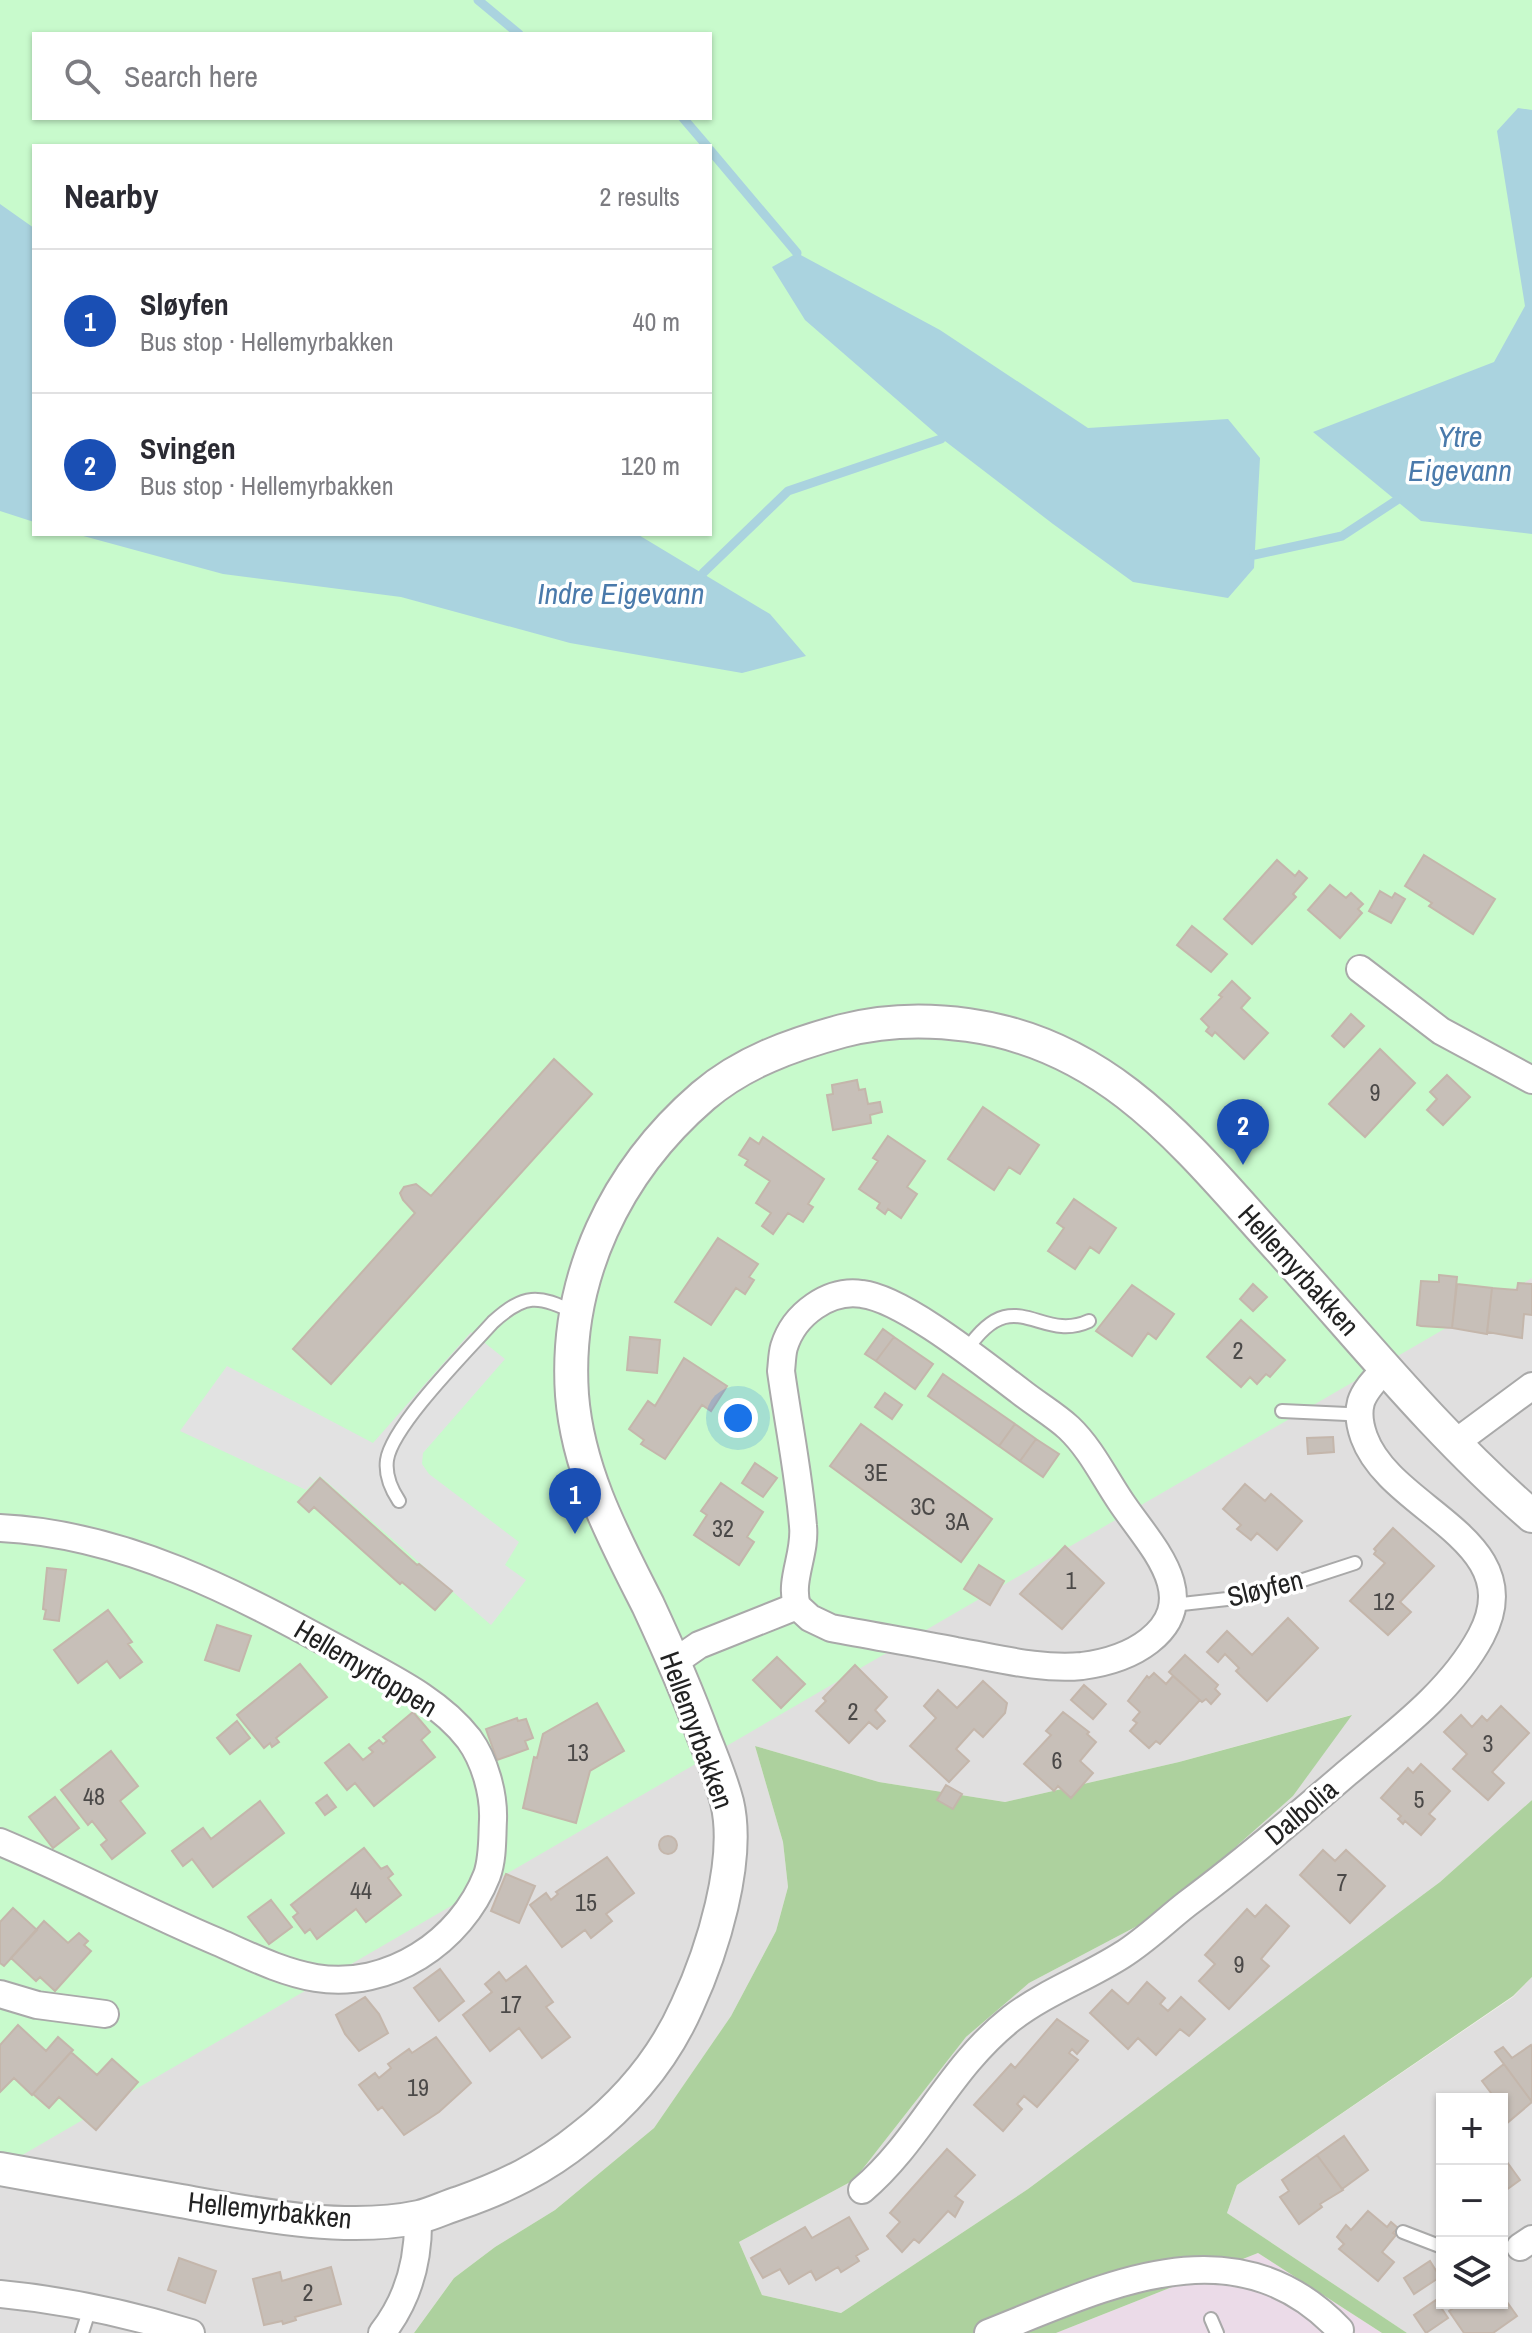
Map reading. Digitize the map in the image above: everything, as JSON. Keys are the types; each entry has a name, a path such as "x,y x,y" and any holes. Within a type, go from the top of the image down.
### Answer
{"street":[{"path":"1360,969 1441,1031 1532,1080"},
{"name":"Hellemyrbakken","path":"0,2169 255,2214 306,2220 371,2221 418,2217 500,2189 568,2149 599,2124 639,2082 671,2039 709,1953 721,1907 730,1819 725,1791 673,1663 594,1494 571,1387 575,1313 590,1255 612,1208 637,1167 665,1130 724,1079 748,1064 812,1039 858,1027 929,1020 1016,1033 1065,1054 1133,1097 1197,1155 1455,1443 1532,1516"},
{"path":"839,1293 865,1294 891,1304 966,1351 1068,1427 1088,1449 1121,1503 1159,1553 1172,1585 1173,1605 1173,1612 1162,1630 1144,1645 1119,1657 1082,1666 1047,1666 999,1660 831,1628 810,1618 797,1606 792,1591 802,1557 804,1529 781,1371 784,1346 799,1322 818,1303 839,1293"},
{"path":"1360,1412 1361,1401 1386,1368"},
{"path":"1455,1443 1532,1386"},
{"name":"Dalbolia","path":"862,2190 903,2148 946,2087 989,2038 1042,1998 1142,1942 1235,1868 1417,1715 1482,1636 1490,1616 1493,1593 1489,1571 1478,1552 1380,1467 1359,1425 1360,1412"},
{"name":"Hellemyrtoppen","path":"0,1528 86,1540 139,1554 182,1570 269,1611 353,1657 429,1701 451,1720 470,1741 479,1758 493,1804 492,1856 488,1873 461,1918 435,1945 416,1958 391,1972 355,1979 319,1978 287,1971 167,1920 0,1842"},
{"path":"673,1663 699,1645 797,1606"},
{"path":"0,1994 37,2005 105,2014"},
{"path":"382,2333 397,2312 415,2265 418,2217"},
{"path":"988,2333 1130,2279 1163,2271 1199,2269 1236,2272 1286,2287 1326,2315 1341,2331"},
{"path":"0,2294 84,2327 149,2320 191,2333"}],"lane":[{"path":"399,1501 390,1488 387,1461 395,1436 493,1322 511,1305 530,1299 553,1303 575,1313"},
{"path":"966,1351 986,1326 1008,1316 1067,1327 1089,1321"},
{"path":"1282,1411 1360,1412"},
{"name":"Sløyfen","path":"1173,1605 1254,1596 1355,1563"},
{"path":"1403,2232 1436,2245"},
{"path":"1211,2319 1217,2333"}],"shaded area":[{"path":"1532,894 1532,1800 1440,1882 1028,2189 841,2313 762,2295 739,2242 854,2180 966,2037 1029,1983 1160,1914 1293,1796 1351,1715 1179,1762 1005,1802 879,1782 755,1746 783,1842 788,1887 776,1931 731,2016 654,2128 555,2210 495,2247 454,2278 414,2333 0,2333 0,1551"},
{"path":"471,1332 505,1359 423,1453 422,1464 429,1474 519,1542 505,1565 526,1580 491,1625 320,1476 306,1490 180,1431 227,1366 373,1443"},
{"path":"1532,1977 1532,2333 1407,2333 1227,2213 1237,2185 1513,1997"},
{"path":"1258,2253 1382,2333 1056,2333"}],"green space":[{"path":"0,0 1532,0 1532,1278 0,2168"},
{"path":"1352,1715 1293,1796 1160,1914 1029,1983 966,2037 854,2180 739,2242 762,2295 841,2313 1028,2189 1440,1882 1532,1800 1532,1977 1513,1996 1237,2185 1227,2213 1407,2333 1382,2333 1258,2253 1056,2333 414,2333 454,2278 495,2247 555,2210 654,2128 731,2016 776,1931 788,1887 783,1842 755,1746 879,1782 1005,1802 1179,1762"}],"water":[{"name":"Ytre Eigevann","path":"1518,108 1532,110 1532,534 1421,521 1313,432 1494,362 1525,306 1497,131"},
{"path":"0,204 32,227 32,521 0,511"},
{"path":"797,253 940,330 1088,428 1228,419 1260,458 1254,568 1228,598 1133,582 941,438 805,320 772,267"},
{"name":"Indre Eigevann","path":"83,536 640,536 770,614 806,656 742,673 570,643 401,597 223,574"}],"building":[{"path":"1424,855 1495,899 1473,934 1429,906 1432,903 1405,886"},
{"path":"1277,860 1295,876 1299,871 1307,878 1293,894 1296,897 1252,944 1224,919"},
{"path":"1330,885 1346,898 1351,893 1363,904 1358,909 1362,913 1340,938 1308,910"},
{"path":"1380,891 1392,898 1395,893 1405,899 1391,923 1369,911"},
{"path":"1192,926 1227,954 1211,972 1177,945"},
{"path":"1232,981 1250,998 1241,1008 1268,1033 1244,1059 1215,1032 1212,1036 1206,1031 1209,1027 1201,1019"},
{"path":"1351,1014 1364,1026 1344,1047 1332,1036"},
{"path":"1380,1049 1415,1083 1365,1137 1329,1104"},
{"path":"554,1059 592,1094 331,1384 293,1349 415,1213 400,1193 404,1187 416,1184 431,1196"},
{"path":"1447,1075 1470,1097 1443,1125 1427,1110 1437,1099 1430,1092"},
{"path":"857,1080 859,1090 865,1089 868,1104 880,1102 882,1112 870,1115 871,1123 833,1130 827,1095 833,1094 832,1085"},
{"path":"983,1107 1039,1145 1020,1174 1009,1167 994,1190 948,1159"},
{"path":"888,1136 925,1161 907,1187 917,1194 901,1218 888,1209 885,1214 877,1208 880,1203 859,1189 878,1161 873,1158"},
{"path":"763,1137 824,1179 808,1204 813,1207 803,1222 788,1213 773,1234 762,1226 771,1213 756,1203 770,1181 745,1165 748,1160 739,1155 750,1138 759,1144"},
{"path":"1074,1199 1116,1228 1099,1253 1090,1247 1075,1269 1048,1251 1064,1228 1057,1223"},
{"path":"718,1238 758,1264 749,1277 754,1280 745,1294 736,1288 711,1325 675,1302"},
{"path":"1439,1275 1457,1277 1452,1328 1417,1325 1421,1281 1439,1282"},
{"path":"1518,1283 1532,1284 1532,1315 1524,1314 1522,1338 1487,1332 1492,1288 1517,1290"},
{"path":"1253,1284 1267,1297 1253,1311 1240,1299"},
{"path":"1457,1284 1492,1288 1487,1334 1452,1328"},
{"path":"1132,1285 1174,1314 1156,1339 1148,1333 1132,1356 1096,1331"},
{"path":"1241,1320 1285,1360 1270,1377 1266,1374 1257,1384 1250,1377 1241,1387 1207,1357"},
{"path":"883,1329 894,1337 876,1361 865,1354"},
{"path":"630,1337 660,1340 657,1373 627,1370"},
{"path":"894,1337 933,1364 915,1389 876,1361"},
{"path":"684,1358 727,1386 711,1411 702,1405 665,1459 641,1444 644,1440 629,1429 648,1401 655,1406"},
{"path":"943,1374 1015,1424 999,1446 928,1396"},
{"path":"885,1393 902,1405 892,1419 875,1407"},
{"path":"861,1424 992,1519 961,1562 830,1466"},
{"path":"1015,1424 1036,1439 1020,1461 999,1446"},
{"path":"1333,1437 1334,1452 1308,1454 1307,1438"},
{"path":"1036,1439 1059,1454 1043,1477 1020,1461"},
{"path":"755,1463 777,1478 763,1497 742,1483"},
{"path":"320,1478 417,1565 452,1591 435,1610 402,1582 400,1584 314,1507 309,1512 298,1502"},
{"path":"721,1483 763,1512 747,1537 754,1542 739,1565 694,1535 707,1515 701,1511"},
{"path":"1245,1484 1265,1501 1271,1494 1302,1521 1277,1550 1257,1533 1251,1540 1237,1529 1241,1525 1223,1509"},
{"path":"1393,1528 1434,1566 1400,1602 1411,1612 1388,1635 1350,1601 1385,1563 1374,1554 1374,1549"},
{"path":"1065,1546 1104,1583 1062,1629 1020,1594"},
{"path":"979,1565 1004,1581 990,1605 964,1589"},
{"path":"47,1568 66,1570 59,1621 44,1619"},
{"path":"108,1610 132,1642 128,1644 142,1662 120,1678 107,1661 78,1683 54,1650"},
{"path":"1288,1618 1318,1648 1267,1701 1236,1671 1239,1668 1225,1654 1218,1662 1207,1652 1227,1631 1252,1655"},
{"path":"217,1625 251,1636 239,1671 205,1660"},
{"path":"1185,1655 1218,1685 1215,1689 1220,1694 1211,1704 1206,1699 1202,1702 1169,1672"},
{"path":"777,1657 805,1684 781,1708 753,1680"},
{"path":"300,1664 327,1697 276,1738 279,1742 272,1747 270,1743 264,1748 237,1715"},
{"path":"855,1665 887,1697 875,1710 885,1721 877,1729 869,1722 849,1743 816,1711 826,1701 823,1698"},
{"path":"1154,1673 1166,1684 1173,1676 1200,1700 1160,1744 1156,1741 1149,1748 1130,1731 1137,1723 1133,1720 1140,1712 1128,1701 1147,1676 1149,1678"},
{"path":"983,1681 1007,1703 1005,1713 983,1737 974,1729 956,1749 969,1761 949,1782 910,1746 936,1718 924,1706 938,1690 957,1708"},
{"path":"1084,1685 1106,1704 1093,1719 1071,1700"},
{"path":"597,1703 624,1751 590,1771 576,1823 523,1808 534,1757 537,1758 543,1734"},
{"path":"1501,1706 1529,1733 1492,1772 1504,1783 1488,1800 1453,1769 1467,1754 1444,1732 1461,1715 1472,1727 1482,1716 1487,1721"},
{"path":"413,1712 430,1732 421,1740 435,1757 374,1806 355,1783 347,1790 325,1763 349,1744 363,1760 373,1752 369,1748 379,1740 383,1744 387,1741 383,1737"},
{"path":"1063,1712 1089,1732 1087,1734 1096,1742 1080,1761 1093,1773 1071,1798 1058,1786 1054,1791 1024,1764 1051,1735 1046,1731"},
{"path":"517,1718 518,1721 526,1719 533,1738 525,1741 528,1749 497,1760 486,1729"},
{"path":"237,1721 250,1738 230,1754 217,1738"},
{"path":"111,1751 138,1786 120,1801 145,1833 112,1859 101,1845 107,1840 92,1821 88,1825 61,1790"},
{"path":"1421,1764 1450,1791 1429,1814 1435,1819 1421,1835 1405,1821 1403,1824 1398,1819 1401,1816 1381,1798 1408,1768 1413,1773"},
{"path":"946,1785 962,1794 953,1809 937,1800"},
{"path":"327,1795 336,1807 325,1815 316,1803"},
{"path":"55,1797 79,1828 53,1848 29,1817"},
{"path":"260,1801 284,1833 213,1887 192,1859 183,1866 172,1851 203,1828 211,1839"},
{"path":"664,1836 672,1836 677,1845 675,1852 664,1854 659,1849 659,1841"},
{"path":"364,1848 381,1869 387,1866 393,1874 388,1878 401,1895 366,1922 356,1909 317,1939 310,1929 305,1933 293,1917 298,1913 291,1905"},
{"path":"1323,1850 1335,1861 1346,1850 1385,1886 1350,1923 1300,1875"},
{"path":"607,1857 634,1893 606,1914 612,1921 591,1938 585,1930 562,1947 530,1905 546,1893 551,1900 558,1894 556,1892"},
{"path":"506,1874 535,1886 519,1923 491,1911"},
{"path":"271,1900 292,1927 269,1944 248,1917"},
{"path":"1266,1905 1289,1926 1261,1959 1269,1966 1229,2009 1199,1981 1215,1964 1205,1955 1247,1909 1255,1917"},
{"path":"13,1908 37,1930 4,1966 0,1963 0,1922"},
{"path":"44,1921 68,1943 79,1933 88,1941 84,1945 91,1951 55,1991 40,1977 36,1981 11,1958"},
{"path":"526,1966 553,2002 546,2007 570,2037 542,2058 519,2028 490,2051 463,2015 492,1992 485,1984 499,1972 506,1981"},
{"path":"440,1969 464,2001 439,2021 414,1988"},
{"path":"1147,1982 1165,1998 1160,2004 1168,2011 1181,1997 1205,2019 1189,2036 1180,2029 1156,2055 1138,2038 1128,2049 1090,2013 1112,1990 1128,2004"},
{"path":"365,1997 379,2014 388,2033 359,2051 345,2034 336,2015"},
{"path":"1057,2019 1088,2041 1077,2054 1072,2049 1069,2053 1078,2060 1037,2107 1024,2096 1017,2104 1022,2109 1003,2131 974,2105 1011,2064 1015,2068"},
{"path":"18,2025 46,2051 58,2037 73,2050 32,2095 14,2078 0,2092 0,2045"},
{"path":"436,2037 471,2083 439,2112 404,2135 382,2107 378,2110 359,2085 375,2073 379,2078 391,2068 388,2064 409,2049 412,2053"},
{"path":"1531,2045 1532,2102 1495,2052 1503,2047 1512,2058"},
{"path":"71,2052 97,2075 112,2059 138,2082 96,2130 59,2097 49,2108 33,2094"},
{"path":"1504,2064 1532,2102 1508,2122 1508,2093 1491,2093 1482,2081"},
{"path":"1344,2136 1368,2170 1342,2189 1317,2155"},
{"path":"947,2149 975,2175 955,2196 963,2202 955,2217 948,2211 919,2243 914,2239 902,2252 887,2236 900,2222 890,2213"},
{"path":"1317,2155 1343,2190 1320,2204 1322,2207 1299,2224 1280,2197 1289,2191 1282,2180"},
{"path":"1508,2163 1520,2180 1508,2189"},
{"path":"1368,2211 1387,2227 1391,2222 1398,2228 1382,2252 1394,2262 1378,2281 1339,2249 1344,2244 1337,2237 1346,2225 1351,2230"},
{"path":"849,2217 868,2249 856,2256 859,2261 841,2272 838,2267 816,2280 811,2271 789,2284 780,2269 763,2278 751,2258 805,2227 812,2238"},
{"path":"179,2258 216,2271 205,2303 168,2290"},
{"path":"1430,2261 1436,2271 1436,2280 1414,2294 1404,2278"},
{"path":"331,2267 341,2304 295,2317 296,2320 283,2324 282,2321 264,2325 253,2279 280,2272 282,2281"},
{"path":"1436,2300 1436,2309 1442,2309 1448,2318 1426,2333 1414,2315"},
{"path":"1508,2303 1517,2316 1493,2333 1464,2333 1449,2311 1508,2309"}],"waterway":[{"path":"478,0 517,32"},
{"path":"685,120 705,144"},
{"path":"712,152 797,253"},
{"path":"703,573 788,491 941,439"},
{"path":"1254,555 1342,536 1397,500"}],"place":[{"name":"Svingen","path":"1243,1165"},
{"name":"Sløyfen","path":"575,1534"}]}
